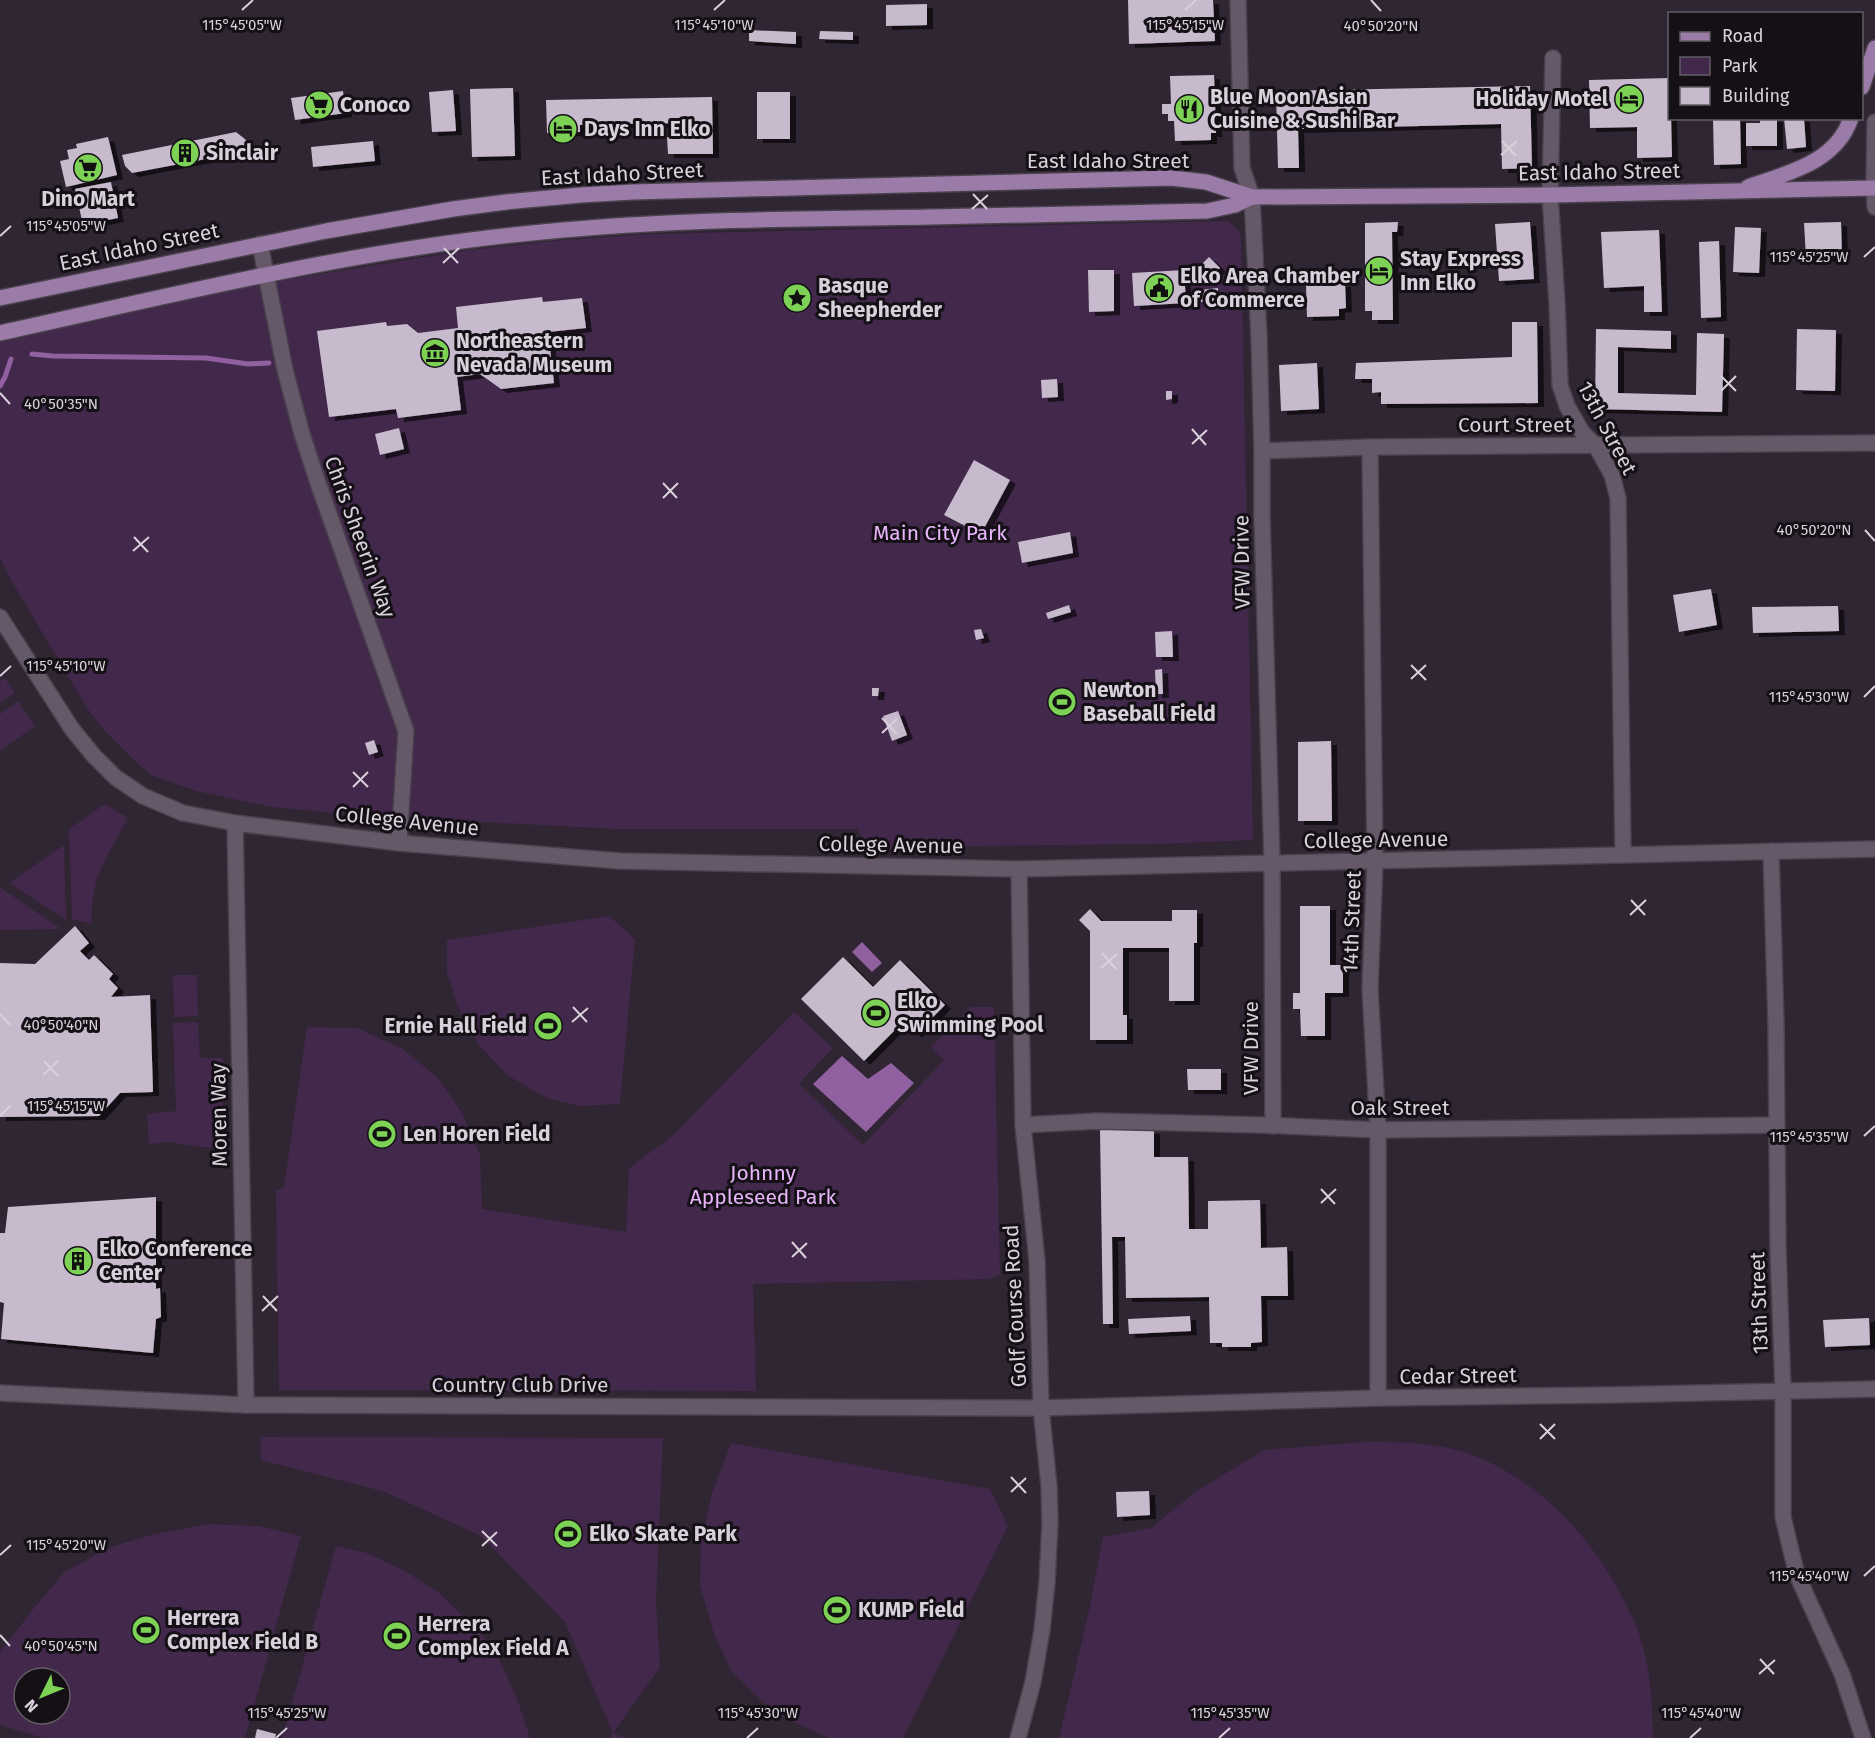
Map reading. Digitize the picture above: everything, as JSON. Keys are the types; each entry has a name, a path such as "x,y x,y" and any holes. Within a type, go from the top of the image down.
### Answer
{"main road":[{"path":"1863,84 1875,48"},
{"path":"1736,191 1806,166 1831,150 1850,120"},
{"name":"East Idaho Street","path":"0,298 260,244 453,209 603,194 1171,178 1206,182 1252,198 1874,188"},
{"name":"East Idaho Street","path":"0,333 266,275 423,246 515,234 737,219 1207,211 1235,205 1252,198"}],"street":[{"name":"VFW Drive","path":"1238,0 1242,168 1252,198 1259,336 1272,863 1273,1126"},
{"name":"13th Street","path":"1553,58 1550,195 1558,312 1560,385 1567,406 1582,432 1596,446 1612,475 1618,498 1623,855"},
{"path":"1875,122 1875,207"},
{"name":"Chris Sheerin Way","path":"260,244 283,360 302,434 406,731 399,843"},
{"name":"Court Street","path":"1262,451 1370,447 1875,443"},
{"name":"14th Street","path":"1370,447 1375,861 1371,989 1378,1130 1378,1398"},
{"name":"College Avenue","path":"0,617 72,729 115,777 143,796 183,813 235,823 399,843 620,861 1020,869 1875,849"},
{"name":"Moren Way","path":"235,823 246,1406"},
{"name":"13th Street","path":"1771,852 1784,1517 1797,1575 1842,1674 1863,1738"},
{"name":"Golf Course Road","path":"1018,1738 1033,1682 1042,1630 1050,1523 1049,1486 1041,1408 1037,1261 1023,1125 1020,869"},
{"name":"Oak Street","path":"1023,1125 1098,1121 1378,1130 1777,1125"},
{"name":"Cedar Street","path":"1041,1408 1378,1398 1875,1389"},
{"name":"Country Club Drive","path":"0,1393 246,1406 1041,1408"}],"green space":[{"name":"Main City Park","path":"1227,221 1237,229 1241,240 1253,840 1161,844 981,846 868,852 858,829 615,829 370,816 272,807 196,791 151,775 103,729 87,708 0,558 0,341 245,286 470,250 553,241 651,234"},
{"path":"5,678 15,693 0,703 0,681"},
{"path":"18,701 35,726 0,751 0,714"},
{"path":"105,804 128,818 101,868 94,894 92,924 72,919 69,829"},
{"path":"64,845 66,920 9,883"},
{"path":"1,888 61,929 0,930"},
{"name":"Ernie Hall Field","path":"609,916 635,939 620,1104 579,1106 546,1098 507,1075 479,1045 458,1007 447,973 447,940"},
{"path":"173,975 197,975 198,1016 174,1017"},
{"name":"Johnny Appleseed Park","path":"970,1007 994,1007 1000,1275 989,1279 753,1284 756,1391 279,1390 276,1191 284,1187 307,1027 357,1028 403,1049 439,1079 462,1113 480,1155 482,1209 626,1232 629,1168 671,1137 794,1012 833,1048 799,1084 863,1145 944,1060 931,1047"},
{"path":"198,1022 200,1058 223,1058 222,1148 169,1142 149,1144 147,1114 176,1111 173,1023"},
{"name":"Elko Skate Park","path":"261,1437 663,1438 656,1600 660,1667 613,1733 565,1622 481,1536 385,1492 261,1460"},
{"path":"1365,1442 1427,1444 1464,1452 1516,1477 1562,1514 1582,1536 1615,1583 1637,1628 1648,1673 1653,1738 1059,1738 1089,1611 1103,1537 1151,1528 1195,1492 1264,1450"},
{"name":"KUMP Field","path":"731,1443 990,1489 1008,1526 903,1738 830,1738 822,1735 774,1713 732,1672 714,1634 700,1586 701,1542 712,1493"},
{"name":"Herrera Complex Field B","path":"210,1524 258,1526 301,1536 245,1738 43,1738 0,1725 0,1652 64,1572 111,1547 154,1534"},
{"name":"Herrera Complex Field A","path":"336,1546 367,1553 405,1571 438,1592 470,1623 494,1648 516,1696 530,1738 282,1738"},
{"path":"613,1733 626,1738 611,1738"}],"shaded area":[{"path":"862,942 882,963 872,972 852,952"},
{"path":"842,1056 868,1079 891,1063 914,1083 866,1132 813,1084"}],"building":[{"path":"1128,0 1213,0 1215,41 1129,44"},
{"path":"927,4 927,25 886,26 886,5"},
{"path":"749,30 796,32 796,44 749,41"},
{"path":"820,31 853,32 853,40 819,39"},
{"name":"Blue Moon Asian Cuisine & Sushi Bar","path":"1214,75 1216,133 1211,133 1211,140 1175,141 1174,121 1168,121 1168,114 1162,114 1162,104 1171,104 1170,76"},
{"name":"Holiday Motel","path":"1668,78 1668,120 1671,120 1672,157 1637,158 1637,127 1590,128 1589,80"},
{"path":"1530,86 1532,168 1502,169 1501,124 1298,129 1299,168 1278,168 1276,91"},
{"path":"513,88 515,156 472,157 470,89"},
{"path":"453,90 456,131 432,132 429,92"},
{"name":"Conoco","path":"343,91 346,113 295,120 291,98"},
{"path":"757,92 790,92 790,139 757,139"},
{"name":"Days Inn Elko","path":"712,97 713,154 668,154 667,137 683,137 683,123 580,125 580,132 547,133 546,100"},
{"path":"1713,120 1740,120 1741,164 1714,165"},
{"path":"1760,120 1777,120 1777,146 1746,146 1746,123 1760,123"},
{"path":"1784,120 1804,120 1806,147 1787,149"},
{"name":"Sinclair","path":"236,132 246,140 248,151 132,173 125,166 122,155"},
{"name":"Dino Mart","path":"108,137 117,175 66,187 60,161 69,159 67,150 77,148 76,144"},
{"name":"Conoco","path":"373,141 375,161 313,167 311,147"},
{"path":"111,182 118,218 83,225 75,189"},
{"name":"Stay Express Inn Elko","path":"1398,222 1397,232 1392,232 1393,320 1372,320 1372,311 1365,311 1365,223"},
{"path":"1530,222 1534,279 1499,281 1495,224"},
{"path":"1841,222 1842,257 1806,258 1804,223"},
{"path":"1735,227 1761,228 1759,273 1733,272"},
{"path":"1659,230 1662,312 1644,312 1644,286 1604,288 1601,232"},
{"path":"1719,241 1721,317 1701,318 1699,242"},
{"path":"1209,257 1220,268 1208,280 1197,269"},
{"path":"1088,270 1114,270 1114,311 1089,312"},
{"name":"Elko Area Chamber of Commerce","path":"1184,270 1186,303 1134,306 1132,273"},
{"path":"1345,283 1346,308 1339,309 1339,316 1307,317 1306,285"},
{"path":"1218,288 1218,302 1201,302 1200,290"},
{"name":"Northeastern Nevada Museum","path":"542,297 543,302 582,298 586,328 548,332 554,383 501,389 480,374 457,377 461,410 398,418 396,409 329,417 317,331 386,322 387,326 407,324 418,333 458,328 456,307"},
{"path":"1512,322 1537,322 1538,403 1381,404 1381,392 1372,393 1372,379 1355,379 1356,363 1512,357"},
{"path":"1596,329 1671,331 1671,349 1618,347 1618,393 1696,395 1697,333 1724,334 1722,412 1595,409"},
{"path":"1797,329 1836,330 1835,391 1796,390"},
{"path":"1317,363 1319,409 1281,411 1279,365"},
{"path":"1057,379 1058,397 1042,398 1041,380"},
{"path":"1166,391 1172,391 1172,399 1166,400"},
{"path":"399,428 404,449 380,455 375,434"},
{"path":"974,460 1010,480 981,534 944,515"},
{"path":"1070,532 1073,553 1022,563 1018,542"},
{"path":"1711,589 1717,625 1679,632 1673,595"},
{"path":"1069,605 1071,612 1048,619 1046,613"},
{"path":"1838,606 1839,631 1753,633 1752,607"},
{"path":"981,629 984,638 976,640 974,630"},
{"path":"1172,631 1173,657 1156,657 1155,632"},
{"path":"1162,669 1163,694 1156,694 1155,670"},
{"path":"872,688 879,688 878,696 872,696"},
{"path":"898,711 907,735 892,741 883,716"},
{"path":"374,740 378,752 369,755 365,743"},
{"path":"1331,741 1332,821 1298,821 1298,742"},
{"path":"1300,906 1330,906 1330,965 1343,965 1343,993 1325,993 1325,1036 1301,1036 1300,1009 1293,1009 1293,993 1300,993"},
{"path":"1090,909 1101,921 1172,921 1172,910 1197,910 1197,943 1194,943 1194,1001 1169,1001 1169,948 1123,948 1123,1015 1127,1015 1127,1040 1090,1040 1090,931 1079,920"},
{"path":"75,926 89,943 80,951 89,960 94,955 113,974 109,979 118,988 111,997 150,995 153,1092 120,1093 99,1116 0,1117 0,963 35,964"},
{"name":"Elko Swimming Pool","path":"843,957 873,987 900,960 945,1005 916,1034 904,1021 864,1061 801,999"},
{"path":"1187,1069 1221,1069 1221,1090 1188,1090"},
{"path":"1100,1130 1154,1130 1154,1157 1188,1157 1189,1229 1208,1229 1208,1201 1260,1200 1261,1248 1287,1247 1288,1296 1261,1296 1262,1342 1251,1343 1251,1347 1222,1347 1222,1343 1210,1343 1209,1297 1126,1298 1125,1237 1112,1237 1113,1324 1103,1324"},
{"name":"Elko Conference Center","path":"156,1197 156,1289 160,1288 161,1317 156,1319 153,1353 1,1339 4,1303 0,1302 0,1233 5,1233 8,1207"},
{"path":"1190,1316 1191,1331 1129,1334 1128,1319"},
{"path":"1869,1318 1870,1345 1825,1347 1823,1320"},
{"path":"1149,1491 1150,1515 1117,1517 1116,1492"},
{"path":"257,1729 276,1734 275,1738 255,1738"}],"waterway":[{"path":"32,354 206,358 248,364 269,363"},
{"path":"0,386 11,359"}],"place":[{"name":"Holiday Motel","path":"1629,99"},
{"name":"Conoco","path":"319,105"},
{"name":"Blue Moon Asian Cuisine & Sushi Bar","path":"1189,109"},
{"name":"Days Inn Elko","path":"563,129"},
{"name":"Sinclair","path":"185,153"},
{"name":"Dino Mart","path":"88,168"},
{"name":"Stay Express Inn Elko","path":"1379,271"},
{"name":"Elko Area Chamber of Commerce","path":"1159,288"},
{"name":"Basque Sheepherder","path":"797,298"},
{"name":"Northeastern Nevada Museum","path":"435,353"},
{"name":"Newton Baseball Field","path":"1062,702"},
{"name":"Elko Swimming Pool","path":"876,1013"},
{"name":"Ernie Hall Field","path":"548,1026"},
{"name":"Len Horen Field","path":"382,1134"},
{"name":"Elko Conference Center","path":"78,1261"},
{"name":"Elko Skate Park","path":"568,1534"},
{"name":"KUMP Field","path":"837,1610"},
{"name":"Herrera Complex Field B","path":"146,1630"},
{"name":"Herrera Complex Field A","path":"397,1636"}]}
